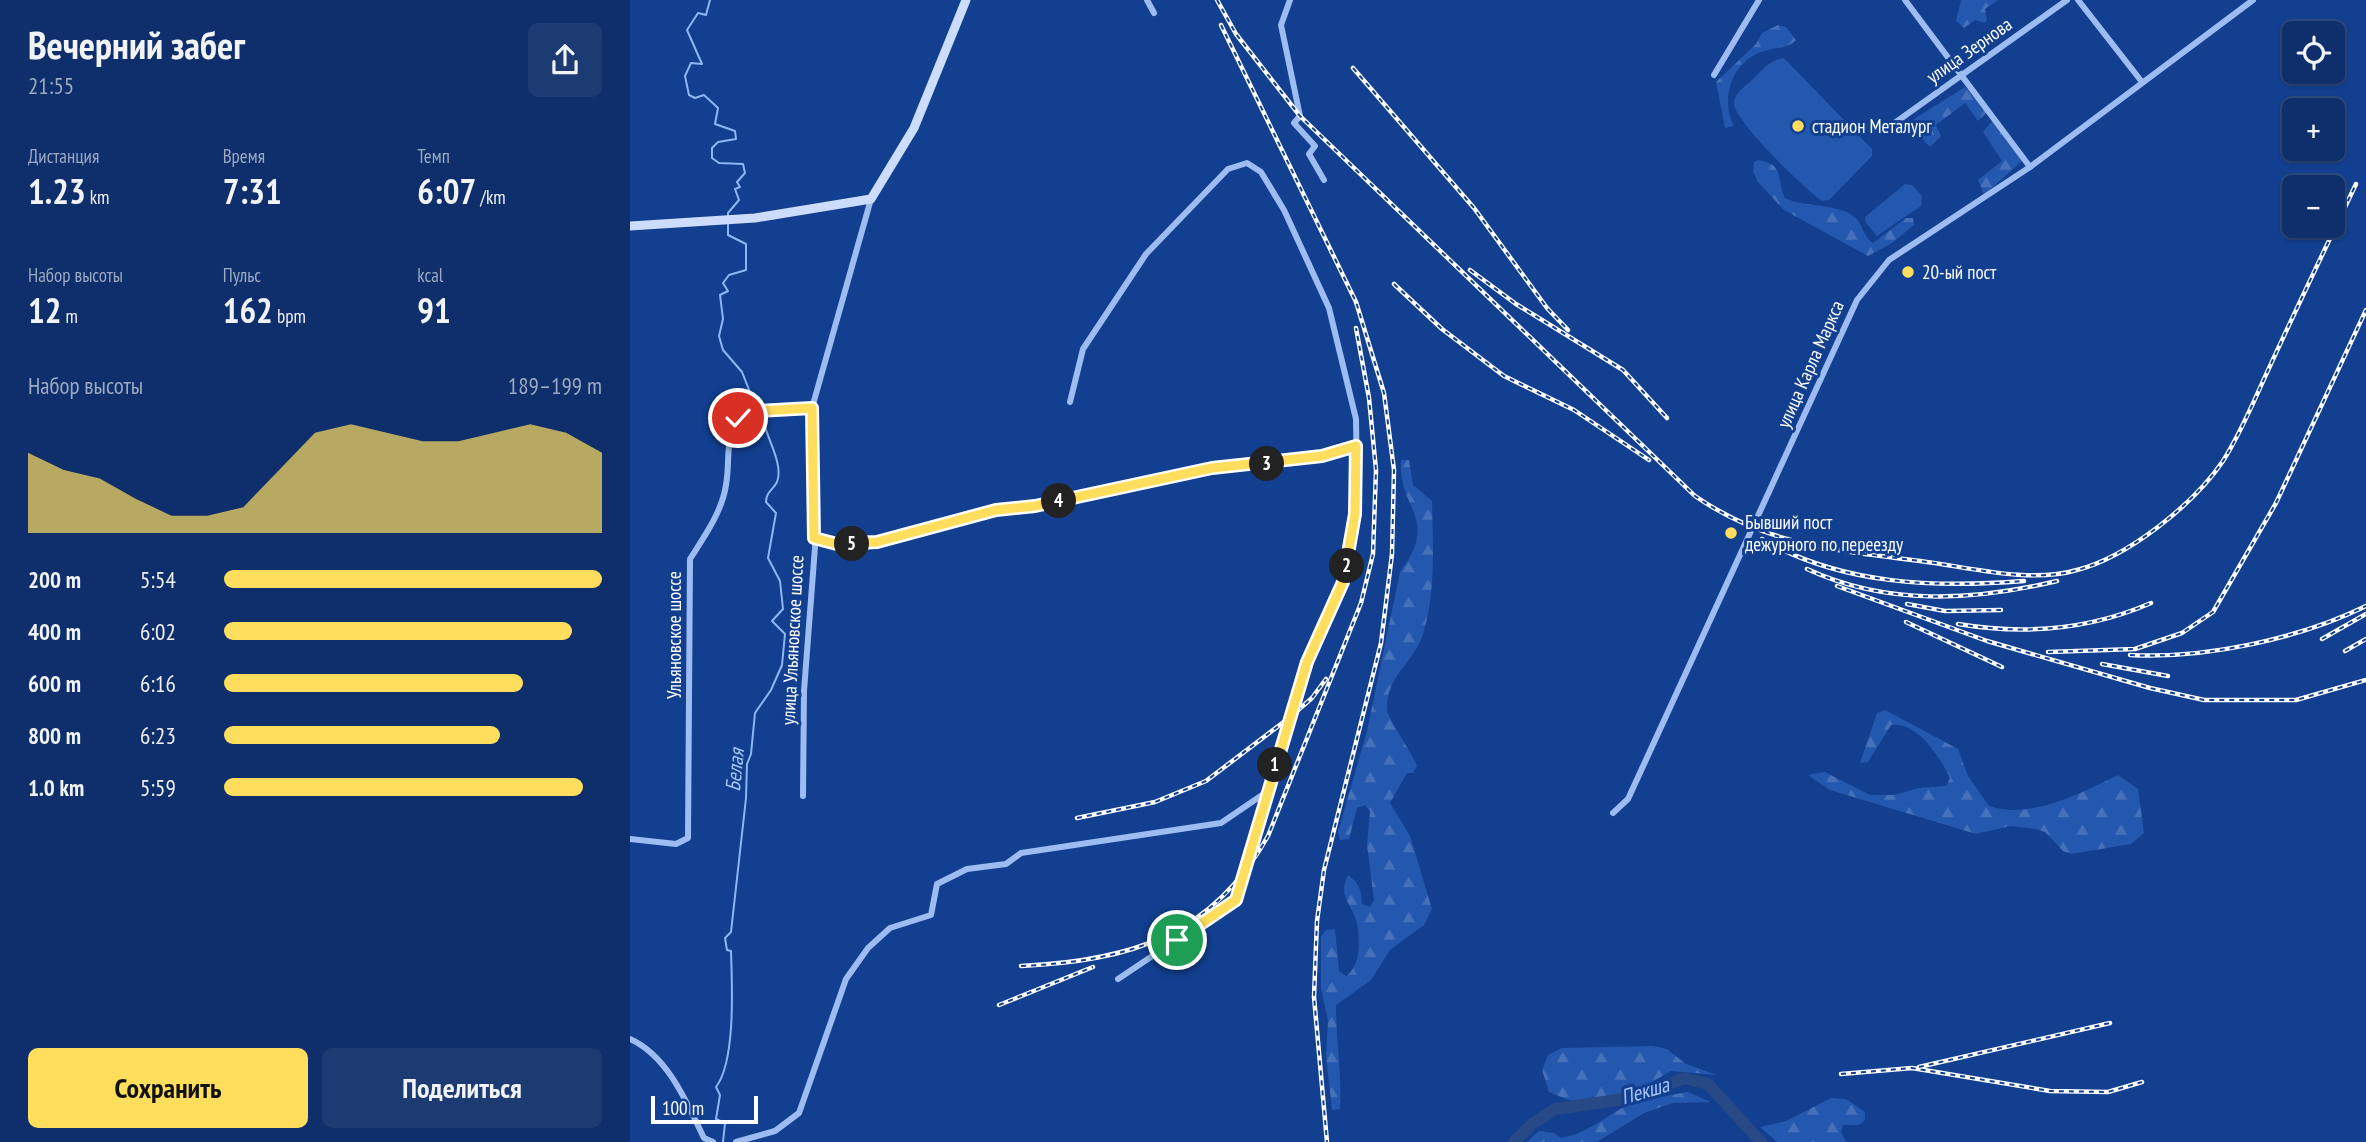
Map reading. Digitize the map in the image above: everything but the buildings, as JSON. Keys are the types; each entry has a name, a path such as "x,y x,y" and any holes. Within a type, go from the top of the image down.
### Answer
{"street":[{"name":"улица Ульяновское шоссе","path":"803,796 804,691 814,538 812,408 871,199 914,128 966,0"},
{"path":"1147,0 1154,13"},
{"path":"1290,0 1281,25 1300,116 1294,123 1315,146 1309,154 1324,180"},
{"path":"1714,75 1759,0"},
{"path":"1905,0 2030,167"},
{"name":"улица Зернова","path":"1889,127 2067,0"},
{"path":"2078,0 2142,82"},
{"name":"улица Карла Маркса","path":"1613,813 1628,799 1857,300 1889,260 2030,167 2253,0"},
{"path":"1070,402 1083,349 1146,254 1228,169 1247,163 1261,172 1284,210 1329,308 1356,419 1357,483 1349,557 1332,608 1307,662 1236,900 1118,979"},
{"path":"630,226 755,218 871,199"},
{"name":"Ульяновское шоссе","path":"630,839 676,844 688,838 690,559 711,525 726,488 730,429 742,412 812,408"},
{"path":"814,538 837,544 877,542 996,510 1035,506 1212,468 1322,456 1356,446"},
{"path":"736,1142 775,1131 799,1113 846,979 868,948 890,928 930,915 937,884 967,869 1006,864 1021,853 1221,823 1268,791"},
{"path":"630,1039 659,1062 684,1098 704,1138 713,1142"}],"green space":[{"path":"1961,0 1998,0 1985,9 1985,23 1975,20 1964,28 1956,21"},
{"path":"1778,25 1786,27 1796,40 1784,47 1761,52 1742,65 1728,94 1734,126 1725,128 1716,82 1756,44 1762,33"},
{"name":"стадион Металург","path":"1784,58 1872,149 1872,156 1829,200 1822,201 1772,155 1737,113 1734,104 1738,93 1764,68"},
{"path":"1965,87 1987,112 1978,121 1965,103 1936,125 1941,136 1930,147 1914,130 1914,119"},
{"path":"1992,121 2022,161 1984,195 1978,180 2002,161 1983,132"},
{"path":"1758,160 1773,165 1776,169 1785,198 1850,214 1858,220 1873,243 1906,218 1913,218 1914,225 1892,243 1868,256 1784,210 1758,182 1753,171 1754,162"},
{"path":"1905,184 1912,185 1922,196 1921,206 1877,236 1866,223 1865,217"},
{"path":"1401,460 1409,460 1413,485 1432,501 1433,568 1430,602 1423,634 1391,687 1388,698 1388,714 1417,766 1413,773 1407,773 1390,803 1410,836 1432,909 1424,925 1390,950 1371,980 1336,1005 1340,1109 1332,1110 1326,1056 1328,1021 1321,988 1321,936 1326,930 1335,929 1339,971 1346,976 1357,959 1359,944 1357,923 1344,889 1348,875 1359,888 1362,904 1370,907 1374,900 1367,845 1370,811 1365,805 1357,808 1349,839 1340,840 1338,832 1367,731 1400,572 1412,553 1417,538 1417,525 1401,477"},
{"path":"1885,710 1958,749 1968,776 1989,806 2022,810 2039,807 2072,796 2118,775 2138,789 2144,833 2131,844 2071,854 2063,851 2045,832 2036,829 2011,826 1976,834 1830,790 1808,775 1825,772 1870,795 1894,795 1919,788 1946,786 1950,778 1934,751 1919,735 1901,725 1891,725 1868,762 1860,763 1877,713"},
{"path":"1653,1046 1667,1049 1686,1064 1717,1075 1671,1071 1633,1093 1571,1101 1549,1092 1542,1070 1548,1055 1562,1048"},
{"path":"1688,1092 1711,1102 1673,1103 1644,1113 1597,1142 1527,1142 1539,1131 1554,1133 1561,1138 1570,1136 1586,1130 1629,1105"},
{"path":"1831,1098 1846,1099 1865,1112 1865,1120 1859,1125 1843,1125 1841,1132 1846,1142 1777,1142 1760,1127 1786,1121"}],"waterway":[{"name":"Белая","path":"710,0 706,15 698,13 687,30 702,64 691,63 685,76 689,95 695,98 704,95 718,108 715,124 735,131 736,139 718,142 712,148 712,158 719,163 743,164 745,173 737,182 740,187 735,189 739,200 728,213 728,218"},
{"name":"Белая","path":"728,223 728,235 746,244 746,270 729,275 723,283 728,291 720,295 723,319 719,336 723,350 742,372 755,405"},
{"name":"Белая","path":"723,1142 725,1123 716,1119 720,1095 716,1087 727,1059 732,1002 731,951 727,950 725,938 731,932 746,798 747,764 751,754 755,713 771,690 782,665 785,634 772,621 783,609 780,581 768,558 776,513 766,499 779,475 763,419"},
{"name":"Пекша","path":"1514,1142 1532,1124 1555,1109 1639,1097 1684,1078 1708,1084 1761,1142"}],"railway":[{"path":"1217,0 1236,34 1300,116 1695,496 1749,526 1776,536 1831,549 1999,573 2039,575 2077,570 2117,554 2138,541 2178,511 2223,461 2356,184"},
{"path":"1221,25 1356,302 1384,393 1394,470 1392,554 1381,643 1324,870 1317,921 1314,997 1327,1142"},
{"path":"1353,68 1474,208 1547,308 1568,330"},
{"path":"1470,270 1516,304 1623,370 1667,418"},
{"path":"1394,284 1442,329 1504,376 1574,410 1649,460"},
{"path":"2048,652 2135,649 2182,633 2213,612 2276,503 2366,310"},
{"path":"1021,966 1098,958 1164,937 1194,920 1221,898 1246,870 1268,836 1361,603 1373,554 1376,470 1369,398 1356,328"},
{"path":"1762,539 1824,566 1889,580 1957,584 2024,581"},
{"path":"1807,569 1868,589 1931,596 1994,593 2057,581"},
{"path":"1837,586 1987,641 2150,688 2204,700 2296,700 2366,680"},
{"path":"1958,624 2007,629 2056,628 2104,619 2151,603"},
{"path":"1907,604 1945,611 2001,610"},
{"path":"2130,655 2189,654 2251,644 2311,628 2366,606"},
{"path":"2322,639 2366,614"},
{"path":"1906,622 2002,667"},
{"path":"2345,651 2366,639"},
{"path":"2102,664 2168,676"},
{"path":"1077,818 1155,802 1206,781 1289,718 1312,698 1326,679"},
{"path":"999,1005 1093,967"},
{"path":"1919,1067 2110,1023"},
{"path":"1841,1074 1912,1068 2050,1091 2108,1092 2142,1082"}],"place":[{"name":"стадион Металург","path":"1798,126"},
{"name":"20-ый пост","path":"1908,272"},
{"name":"Бывший пост дежурного по переезду","path":"1731,533"}],"route":[{"path":"738,418 742,412 812,408 811,481 814,538 837,544 877,542 996,510 1035,506 1212,468 1242,467 1322,456 1356,446 1357,483 1353,535 1343,582 1307,662 1236,900 1177,940"}]}
